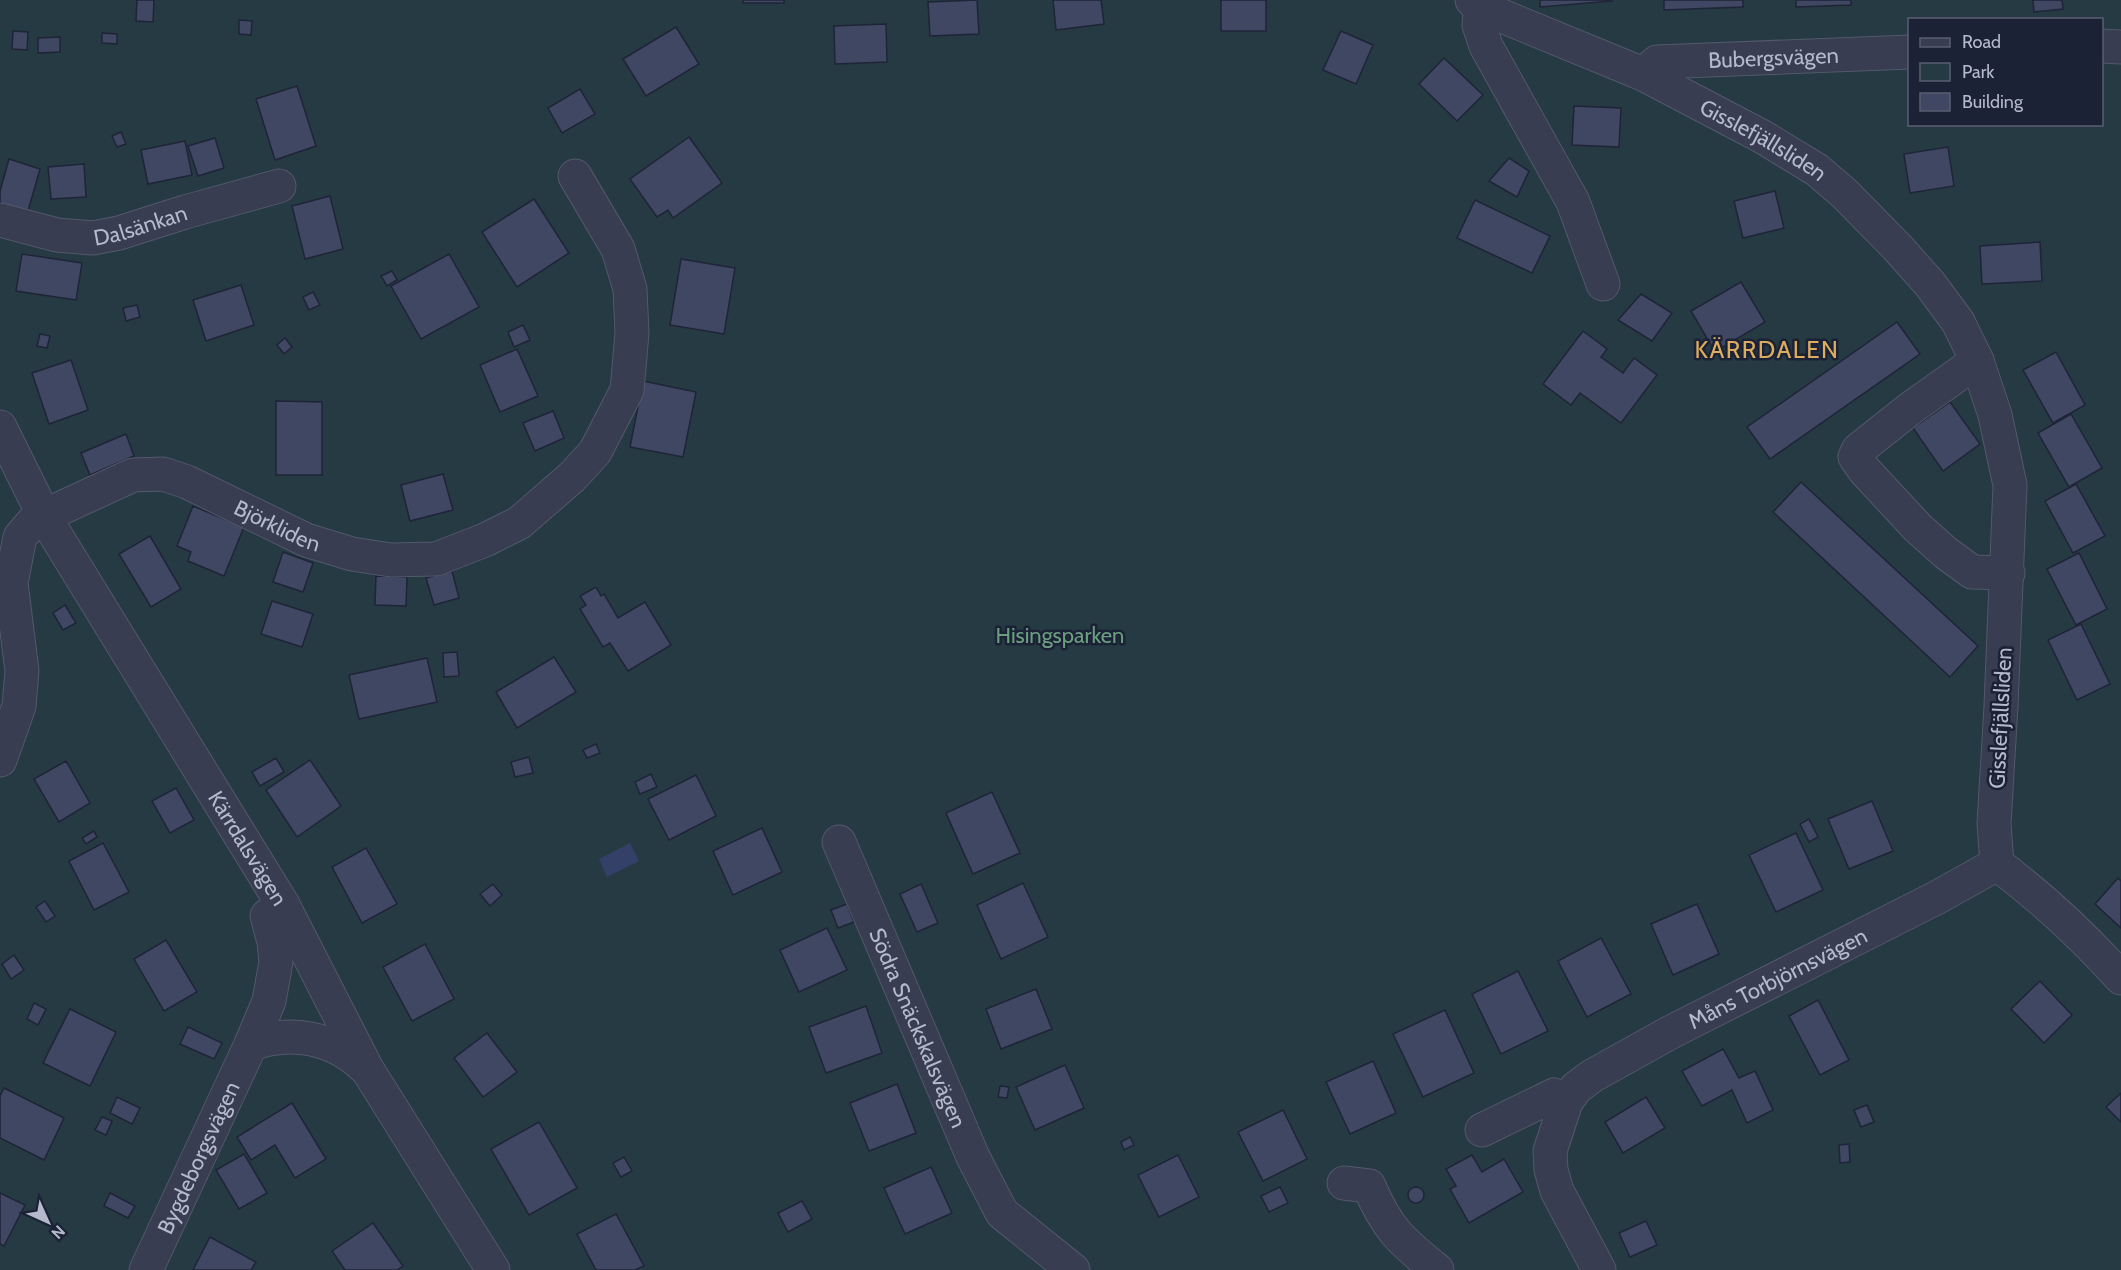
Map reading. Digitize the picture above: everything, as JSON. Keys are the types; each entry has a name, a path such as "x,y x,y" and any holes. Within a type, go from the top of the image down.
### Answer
{"street":[{"name":"Gisslefjällsliden","path":"1476,3 1643,74 1763,137 1817,170 1845,194 1897,247 1930,284 1958,322 1977,361 1995,415 2010,485 1994,824 1997,864"},
{"name":"Gisslefjällsliden","path":"1476,3 1479,25 1486,46 1573,202 1603,284"},
{"path":"2103,46 2121,47"},
{"name":"Bubergsvägen","path":"1643,74 1657,62 1908,52"},
{"name":"Björkliden","path":"0,760 19,706 22,671 10,583 20,537 33,522 44,516 133,475 162,474 187,482 306,540 352,554 391,560 436,559 485,540 572,477 595,452 627,390 632,333 630,289 618,249 575,176"},
{"name":"Dalsänkan","path":"0,220 57,235 93,238 279,186"},
{"path":"1977,361 1911,408 1858,450 1855,457 1858,465 1918,528 1946,553 1972,572 2007,573"},
{"name":"Kärrdalsvägen","path":"0,427 44,516 283,905 367,1069 493,1270"},
{"name":"Södra Snäckskalsvägen","path":"839,842 973,1157 1002,1213 1073,1270"},
{"path":"1997,864 2026,887 2101,956 2121,978"},
{"name":"Måns Torbjörnsvägen","path":"1599,1270 1557,1191 1551,1170 1550,1151 1566,1102 1576,1088 1592,1076 1671,1032 1936,898 1997,864"},
{"name":"Bygdeborgsvägen","path":"146,1270 251,1044 268,1001 276,962 274,942 267,916 283,905"},
{"path":"251,1044 265,1039 291,1037 323,1041 351,1055 367,1069"},
{"path":"1482,1130 1554,1095 1566,1102"},
{"path":"1344,1183 1369,1186 1381,1213 1402,1242 1437,1270"}],"green space":[{"name":"Hisingsparken","path":"0,0 2121,0 2121,1270 0,1270"}],"water":[{"path":"630,843 639,861 607,877 599,859"}],"building":[{"path":"137,0 154,0 153,22 136,21"},
{"path":"743,0 784,0 784,3 743,3"},
{"path":"977,0 979,34 930,36 928,2"},
{"path":"1053,0 1101,0 1104,24 1056,30"},
{"path":"1221,0 1266,0 1266,31 1221,31"},
{"path":"1540,0 1611,0 1612,1 1540,7"},
{"path":"1664,0 1743,0 1743,7 1664,10"},
{"path":"1796,0 1851,0 1851,5 1796,7"},
{"path":"2033,0 2062,0 2063,9 2034,12"},
{"path":"239,20 252,21 251,35 239,34"},
{"path":"886,24 887,62 835,64 834,26"},
{"path":"676,27 699,64 646,96 623,59"},
{"path":"13,31 28,32 27,50 12,49"},
{"path":"1341,31 1373,45 1356,84 1323,70"},
{"path":"102,33 117,34 117,44 102,43"},
{"path":"60,37 60,52 38,53 38,38"},
{"path":"1444,58 1483,95 1457,121 1419,84"},
{"path":"297,86 316,146 275,160 256,99"},
{"path":"580,89 595,114 562,133 548,108"},
{"path":"1574,106 1621,108 1619,147 1572,145"},
{"path":"121,132 126,144 117,147 112,136"},
{"path":"689,137 722,183 673,218 668,210 657,217 630,179"},
{"path":"215,138 224,168 198,176 188,146"},
{"path":"185,141 192,175 148,184 141,150"},
{"path":"1948,147 1954,186 1910,193 1904,154"},
{"path":"1509,158 1529,171 1517,197 1489,181"},
{"path":"9,159 40,169 28,211 0,203 0,191"},
{"path":"84,164 86,197 51,199 48,167"},
{"path":"1775,191 1784,228 1743,238 1734,201"},
{"path":"330,196 343,249 305,259 292,206"},
{"path":"534,199 569,253 517,287 482,232"},
{"path":"1475,200 1550,236 1532,273 1457,238"},
{"path":"2040,242 2042,281 1982,284 1980,246"},
{"path":"22,254 82,263 76,300 16,291"},
{"path":"449,254 479,307 421,339 391,286"},
{"path":"681,259 735,268 724,334 670,325"},
{"path":"392,271 397,280 387,286 381,276"},
{"path":"1741,282 1765,322 1715,352 1691,311"},
{"path":"241,285 254,325 206,341 193,300"},
{"path":"313,292 320,305 309,310 303,297"},
{"path":"1641,294 1672,313 1652,341 1618,320"},
{"path":"137,305 140,317 126,321 123,308"},
{"path":"1897,322 1920,354 1770,459 1747,427"},
{"path":"523,325 530,340 514,347 508,332"},
{"path":"1583,331 1607,349 1601,357 1623,373 1634,358 1657,375 1621,423 1580,393 1571,405 1543,384"},
{"path":"40,334 50,336 47,348 37,346"},
{"path":"285,338 292,347 284,354 277,345"},
{"path":"517,349 538,396 500,412 480,365"},
{"path":"2056,352 2085,405 2053,423 2023,370"},
{"path":"71,360 88,410 49,424 32,373"},
{"path":"643,381 696,392 683,457 630,447"},
{"path":"276,401 322,402 322,475 276,475"},
{"path":"1950,402 1980,444 1943,471 1913,428"},
{"path":"553,411 564,438 535,451 523,423"},
{"path":"2071,414 2102,468 2069,487 2038,433"},
{"path":"126,434 134,456 90,475 81,453"},
{"path":"443,474 453,510 410,521 401,485"},
{"path":"1801,482 1978,646 1950,677 1773,512"},
{"path":"2076,484 2105,536 2073,553 2045,501"},
{"path":"193,506 244,527 224,576 188,561 191,552 177,546"},
{"path":"150,536 181,589 151,607 119,554"},
{"path":"283,552 313,563 303,592 273,582"},
{"path":"2079,553 2107,609 2076,625 2047,569"},
{"path":"452,571 459,598 434,605 426,578"},
{"path":"376,576 407,577 406,606 375,605"},
{"path":"596,587 601,596 604,594 618,618 645,602 671,645 628,671 610,643 603,647 580,609 586,605 580,596"},
{"path":"272,601 313,614 302,647 261,634"},
{"path":"65,605 76,623 63,630 53,613"},
{"path":"2081,624 2110,684 2077,700 2048,640"},
{"path":"457,652 459,676 444,677 443,653"},
{"path":"554,657 576,692 517,728 496,692"},
{"path":"427,658 437,702 359,719 349,675"},
{"path":"596,744 600,753 587,758 583,750"},
{"path":"529,757 533,773 515,777 511,762"},
{"path":"276,758 284,772 260,786 252,772"},
{"path":"310,760 341,806 297,837 266,790"},
{"path":"66,761 90,803 59,822 34,779"},
{"path":"651,774 657,787 640,794 635,782"},
{"path":"696,775 716,816 669,840 648,799"},
{"path":"176,788 194,820 170,833 152,801"},
{"path":"992,792 1020,853 973,874 946,813"},
{"path":"1872,801 1893,851 1849,869 1828,819"},
{"path":"1809,819 1818,837 1809,842 1800,824"},
{"path":"762,828 782,872 733,895 713,851"},
{"path":"94,831 97,837 86,844 82,838"},
{"path":"1796,833 1823,890 1776,912 1749,855"},
{"path":"103,843 129,892 94,910 69,861"},
{"path":"366,848 397,904 362,923 332,867"},
{"path":"2118,878 2121,881 2121,928 2095,904"},
{"path":"1023,883 1048,937 1001,959 977,905"},
{"path":"493,884 502,895 490,906 480,894"},
{"path":"921,884 938,923 917,932 900,894"},
{"path":"45,901 55,916 46,922 36,907"},
{"path":"847,904 854,922 838,928 831,910"},
{"path":"1697,904 1719,954 1673,975 1651,924"},
{"path":"827,928 847,970 799,992 780,950"},
{"path":"1601,938 1631,994 1587,1017 1558,961"},
{"path":"166,940 197,992 164,1011 134,959"},
{"path":"425,944 454,999 412,1021 383,967"},
{"path":"14,955 24,970 11,979 2,964"},
{"path":"1518,971 1548,1031 1501,1054 1472,994"},
{"path":"2040,981 2072,1015 2044,1043 2011,1009"},
{"path":"1036,989 1052,1029 1001,1049 986,1009"},
{"path":"1818,1000 1849,1060 1820,1075 1789,1016"},
{"path":"34,1003 46,1009 38,1025 27,1019"},
{"path":"866,1006 882,1053 826,1073 809,1027"},
{"path":"70,1009 116,1032 90,1086 43,1063"},
{"path":"1445,1010 1474,1073 1423,1097 1393,1034"},
{"path":"188,1027 222,1043 214,1059 180,1044"},
{"path":"487,1033 517,1072 483,1097 454,1058"},
{"path":"1723,1049 1739,1078 1755,1071 1773,1110 1747,1123 1732,1090 1702,1106 1682,1071"},
{"path":"1373,1061 1396,1113 1350,1134 1326,1082"},
{"path":"1065,1065 1084,1108 1035,1130 1016,1087"},
{"path":"897,1084 916,1133 869,1151 850,1103"},
{"path":"1000,1086 1009,1087 1007,1098 998,1097"},
{"path":"4,1088 64,1118 44,1160 0,1138 0,1096"},
{"path":"2121,1093 2121,1122 2106,1107"},
{"path":"117,1097 140,1108 132,1124 110,1113"},
{"path":"1646,1097 1665,1128 1623,1153 1605,1122"},
{"path":"292,1103 326,1159 295,1178 275,1145 251,1160 237,1137"},
{"path":"1867,1105 1874,1122 1861,1127 1854,1110"},
{"path":"1283,1110 1307,1159 1263,1181 1238,1132"},
{"path":"102,1117 112,1121 106,1135 95,1130"},
{"path":"539,1122 577,1188 529,1215 491,1149"},
{"path":"1130,1137 1134,1145 1124,1150 1121,1142"},
{"path":"1849,1144 1850,1162 1840,1163 1839,1145"},
{"path":"244,1154 267,1193 239,1209 216,1170"},
{"path":"1178,1155 1199,1197 1159,1217 1138,1175"},
{"path":"1472,1155 1482,1172 1504,1159 1523,1192 1469,1223 1450,1189 1456,1186 1446,1169"},
{"path":"624,1157 632,1171 621,1177 613,1163"},
{"path":"931,1167 952,1213 905,1234 884,1188"},
{"path":"1280,1187 1288,1203 1269,1212 1261,1196"},
{"path":"1416,1187 1424,1195 1416,1203 1408,1195"},
{"path":"0,1193 25,1205 4,1246 0,1244"},
{"path":"110,1193 135,1206 128,1218 104,1206"},
{"path":"802,1201 812,1219 788,1232 778,1213"},
{"path":"616,1214 644,1266 635,1270 596,1270 577,1234"},
{"path":"1646,1221 1657,1245 1630,1257 1619,1233"},
{"path":"373,1223 403,1266 397,1270 345,1270 332,1251"},
{"path":"210,1237 256,1262 251,1270 193,1270"}],"district":[{"name":"KÄRRDALEN","path":"1767,350"}]}
